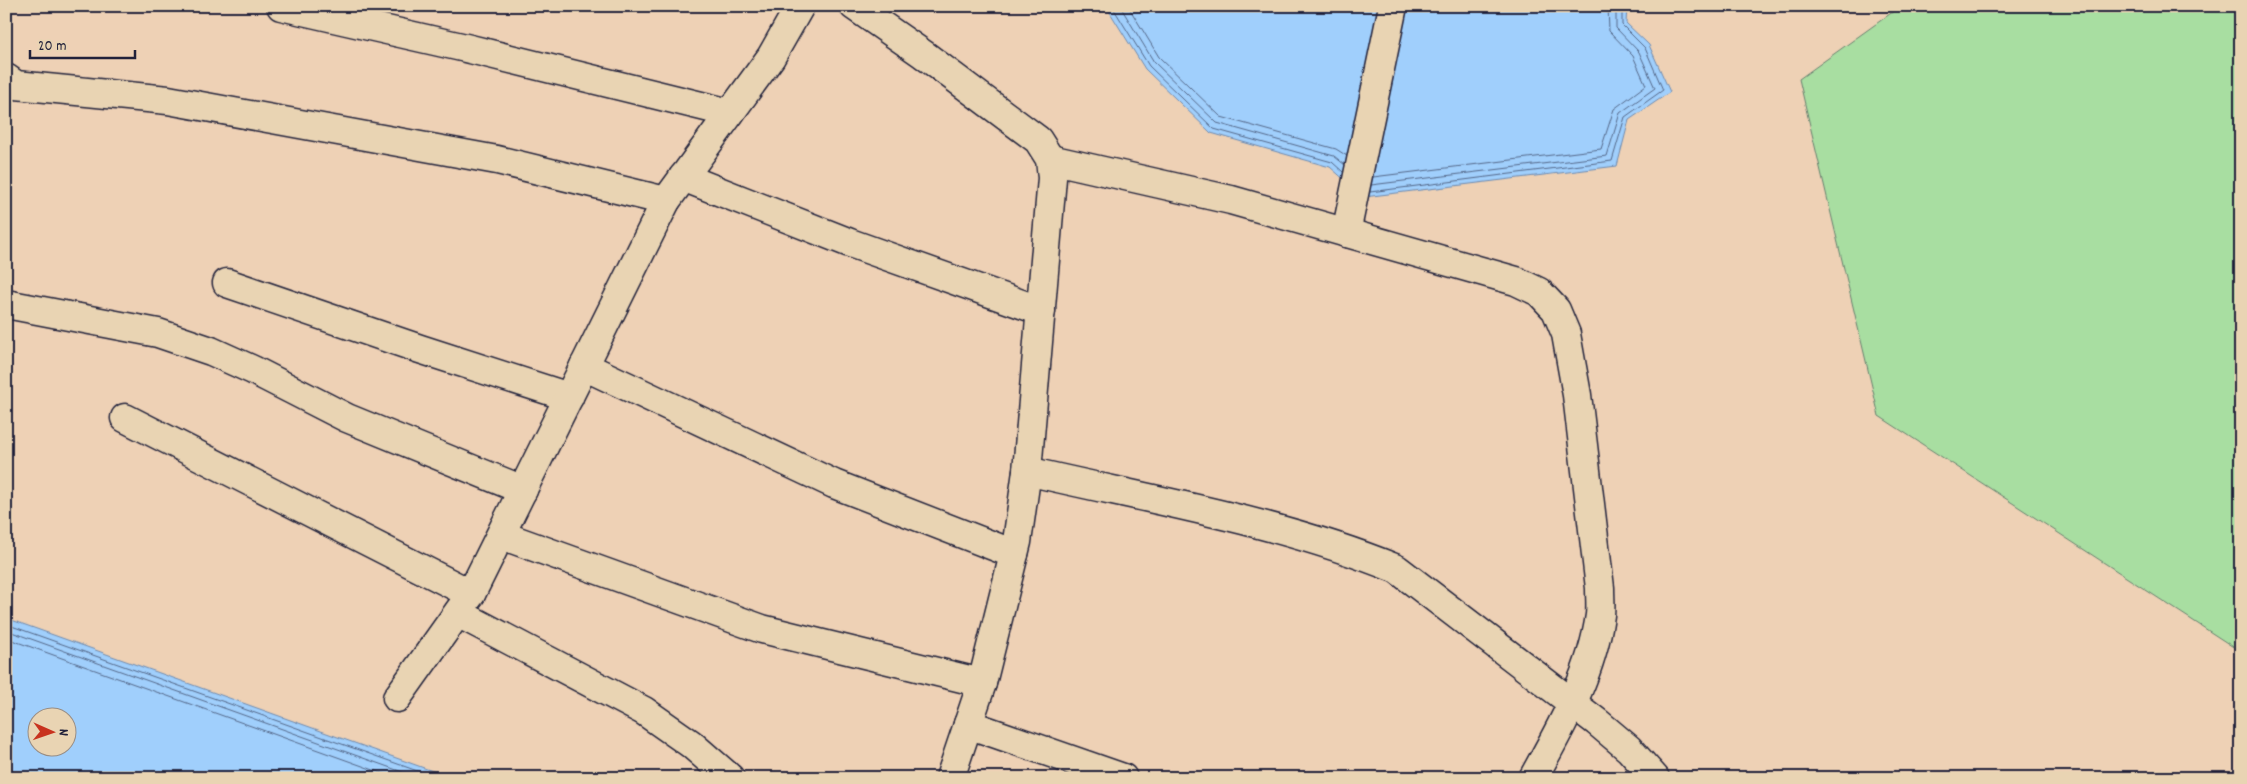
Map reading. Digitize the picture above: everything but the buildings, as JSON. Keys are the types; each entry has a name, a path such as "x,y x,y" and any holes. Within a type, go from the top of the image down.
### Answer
{"street":[{"path":"282,6 466,48 730,113"},
{"path":"397,698 464,603 523,490 666,201 770,57 800,6"},
{"path":"854,6 923,54 1038,140 1050,159 1052,178 1027,472 1014,554 982,683 950,778"},
{"path":"1346,233 1393,6"},
{"path":"9,84 168,100 497,160 666,201"},
{"path":"1050,159 1230,200 1516,281 1539,292 1556,310 1566,334 1577,395 1600,588 1600,614 1592,648 1574,704 1533,778"},
{"path":"683,177 850,242 1040,311"},
{"path":"227,283 420,349 569,397"},
{"path":"6,304 158,333 202,348 254,370 347,418 523,490"},
{"path":"584,366 834,484 1014,554"},
{"path":"126,418 464,603 644,711 691,744 730,778"},
{"path":"1027,472 1288,531 1360,554 1397,569 1574,704 1629,749 1655,778"},
{"path":"500,535 762,629 982,683"},
{"path":"968,724 1123,778"}],"green space":[{"path":"1901,6 2241,6 2241,652 1879,416 1799,79"}],"water":[{"path":"1106,6 1627,6 1626,23 1649,45 1670,92 1629,120 1617,166 1364,197 1330,167 1211,133 1145,69"},
{"path":"6,618 452,778 6,778"}]}
